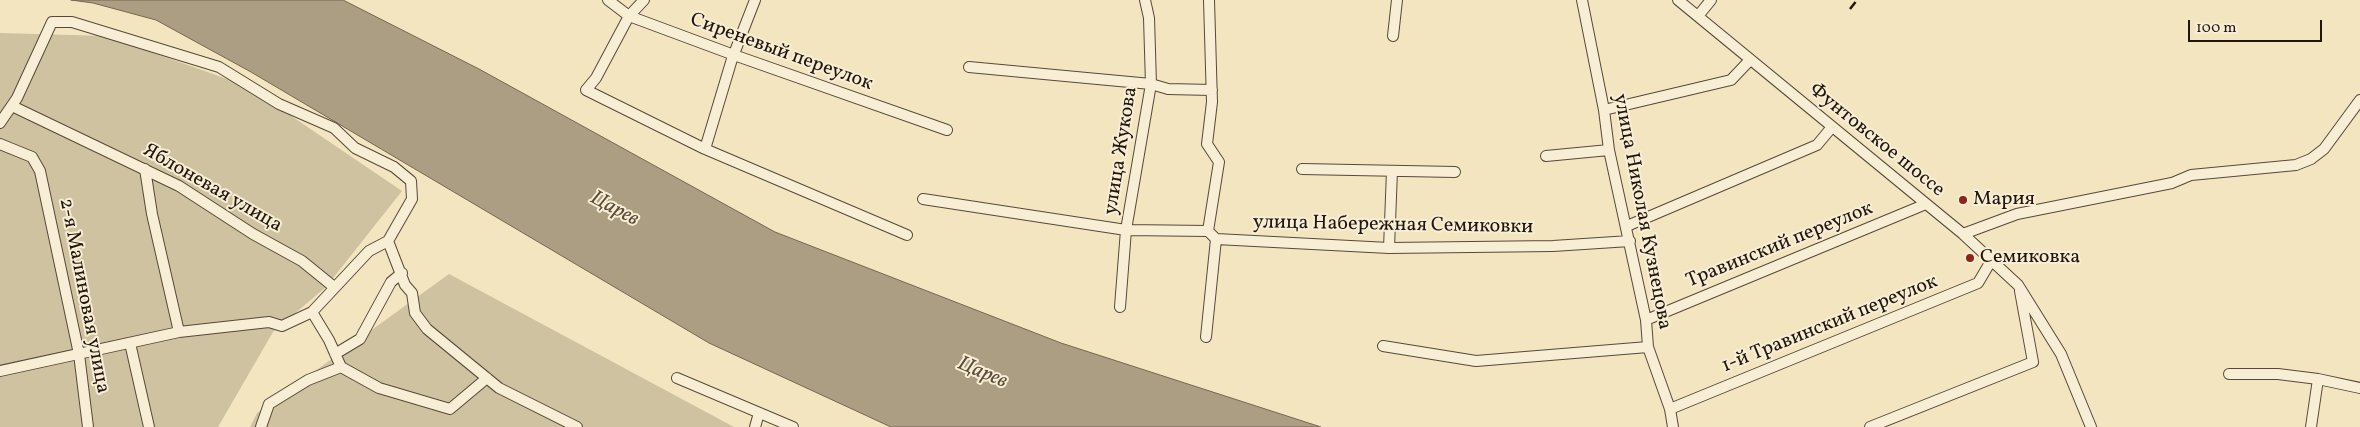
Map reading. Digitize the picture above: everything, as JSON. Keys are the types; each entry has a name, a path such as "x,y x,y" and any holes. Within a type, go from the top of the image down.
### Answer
{"street":[{"name":"Сиреневый переулок","path":"608,0 629,16 734,56 947,130"},
{"path":"644,0 629,16 596,78 586,90 705,149 907,235"},
{"path":"705,149 734,56 755,0"},
{"name":"улица Жукова","path":"1120,308 1126,230 1151,84 1149,18 1145,0"},
{"path":"1208,231 1219,162 1207,144 1212,90 1209,0"},
{"path":"1393,36 1397,0"},
{"name":"улица Николая Кузнецова","path":"1582,0 1610,150 1646,320 1648,347 1670,409 1673,427"},
{"name":"Фунтовское шоссе","path":"1678,0 1963,234 2018,285 2061,354 2091,427"},
{"path":"1698,16 1711,0"},
{"path":"0,123 12,106 52,22 72,22 219,67 279,104 334,128 355,148 394,167 410,181 412,199 388,241 369,251 312,312 282,326 269,322 179,332 0,371"},
{"path":"1604,110 1731,80 1750,60"},
{"path":"969,67 1151,84 1168,89 1212,90"},
{"path":"1963,234 2018,214 2172,183 2190,175 2296,165 2311,159 2324,149 2360,100"},
{"name":"Яблоневая улица","path":"12,106 179,186 252,234 302,261 334,287"},
{"path":"1626,226 1817,145 1832,127"},
{"name":"2-я Малиновая улица","path":"0,144 32,158 40,171 79,354 88,427"},
{"path":"1546,156 1610,150"},
{"path":"145,169 152,214 179,332"},
{"path":"1302,169 1455,172"},
{"path":"1389,248 1392,171"},
{"path":"923,199 1126,230 1208,231 1216,239 1206,336"},
{"name":"Травинский переулок","path":"1646,320 1926,204"},
{"name":"улица Набережная Семиковки","path":"1216,239 1389,248 1553,246 1630,241"},
{"path":"388,241 402,273 405,285 412,293 415,312 427,329 499,388 576,427"},
{"name":"1-й Травинский переулок","path":"1670,409 1978,283 1991,261"},
{"path":"335,354 360,339 391,282 402,273"},
{"path":"1870,427 2034,362 2018,285"},
{"path":"312,312 329,340 341,367 380,388 450,409 487,378"},
{"path":"130,342 149,427"},
{"path":"1383,346 1476,361 1648,347"},
{"path":"261,427 269,404 308,380 341,367"},
{"path":"2228,374 2278,374 2318,379 2360,388"},
{"path":"676,378 793,427"},
{"path":"2310,427 2318,379"},
{"path":"755,427 759,413"}],"shaded area":[{"path":"0,33 106,36 247,86 402,191 326,287 273,332 218,427 0,427"},
{"path":"449,274 734,427 250,427 257,413"}],"water":[{"name":"Царев","path":"71,0 343,0 479,69 775,232 1061,343 1321,427 891,427 709,343 251,72 156,20 93,3"}],"railway":[{"path":"1850,9 1857,0"}],"place":[{"name":"Мария","path":"1963,200"},
{"name":"Семиковка","path":"1970,258"}]}
